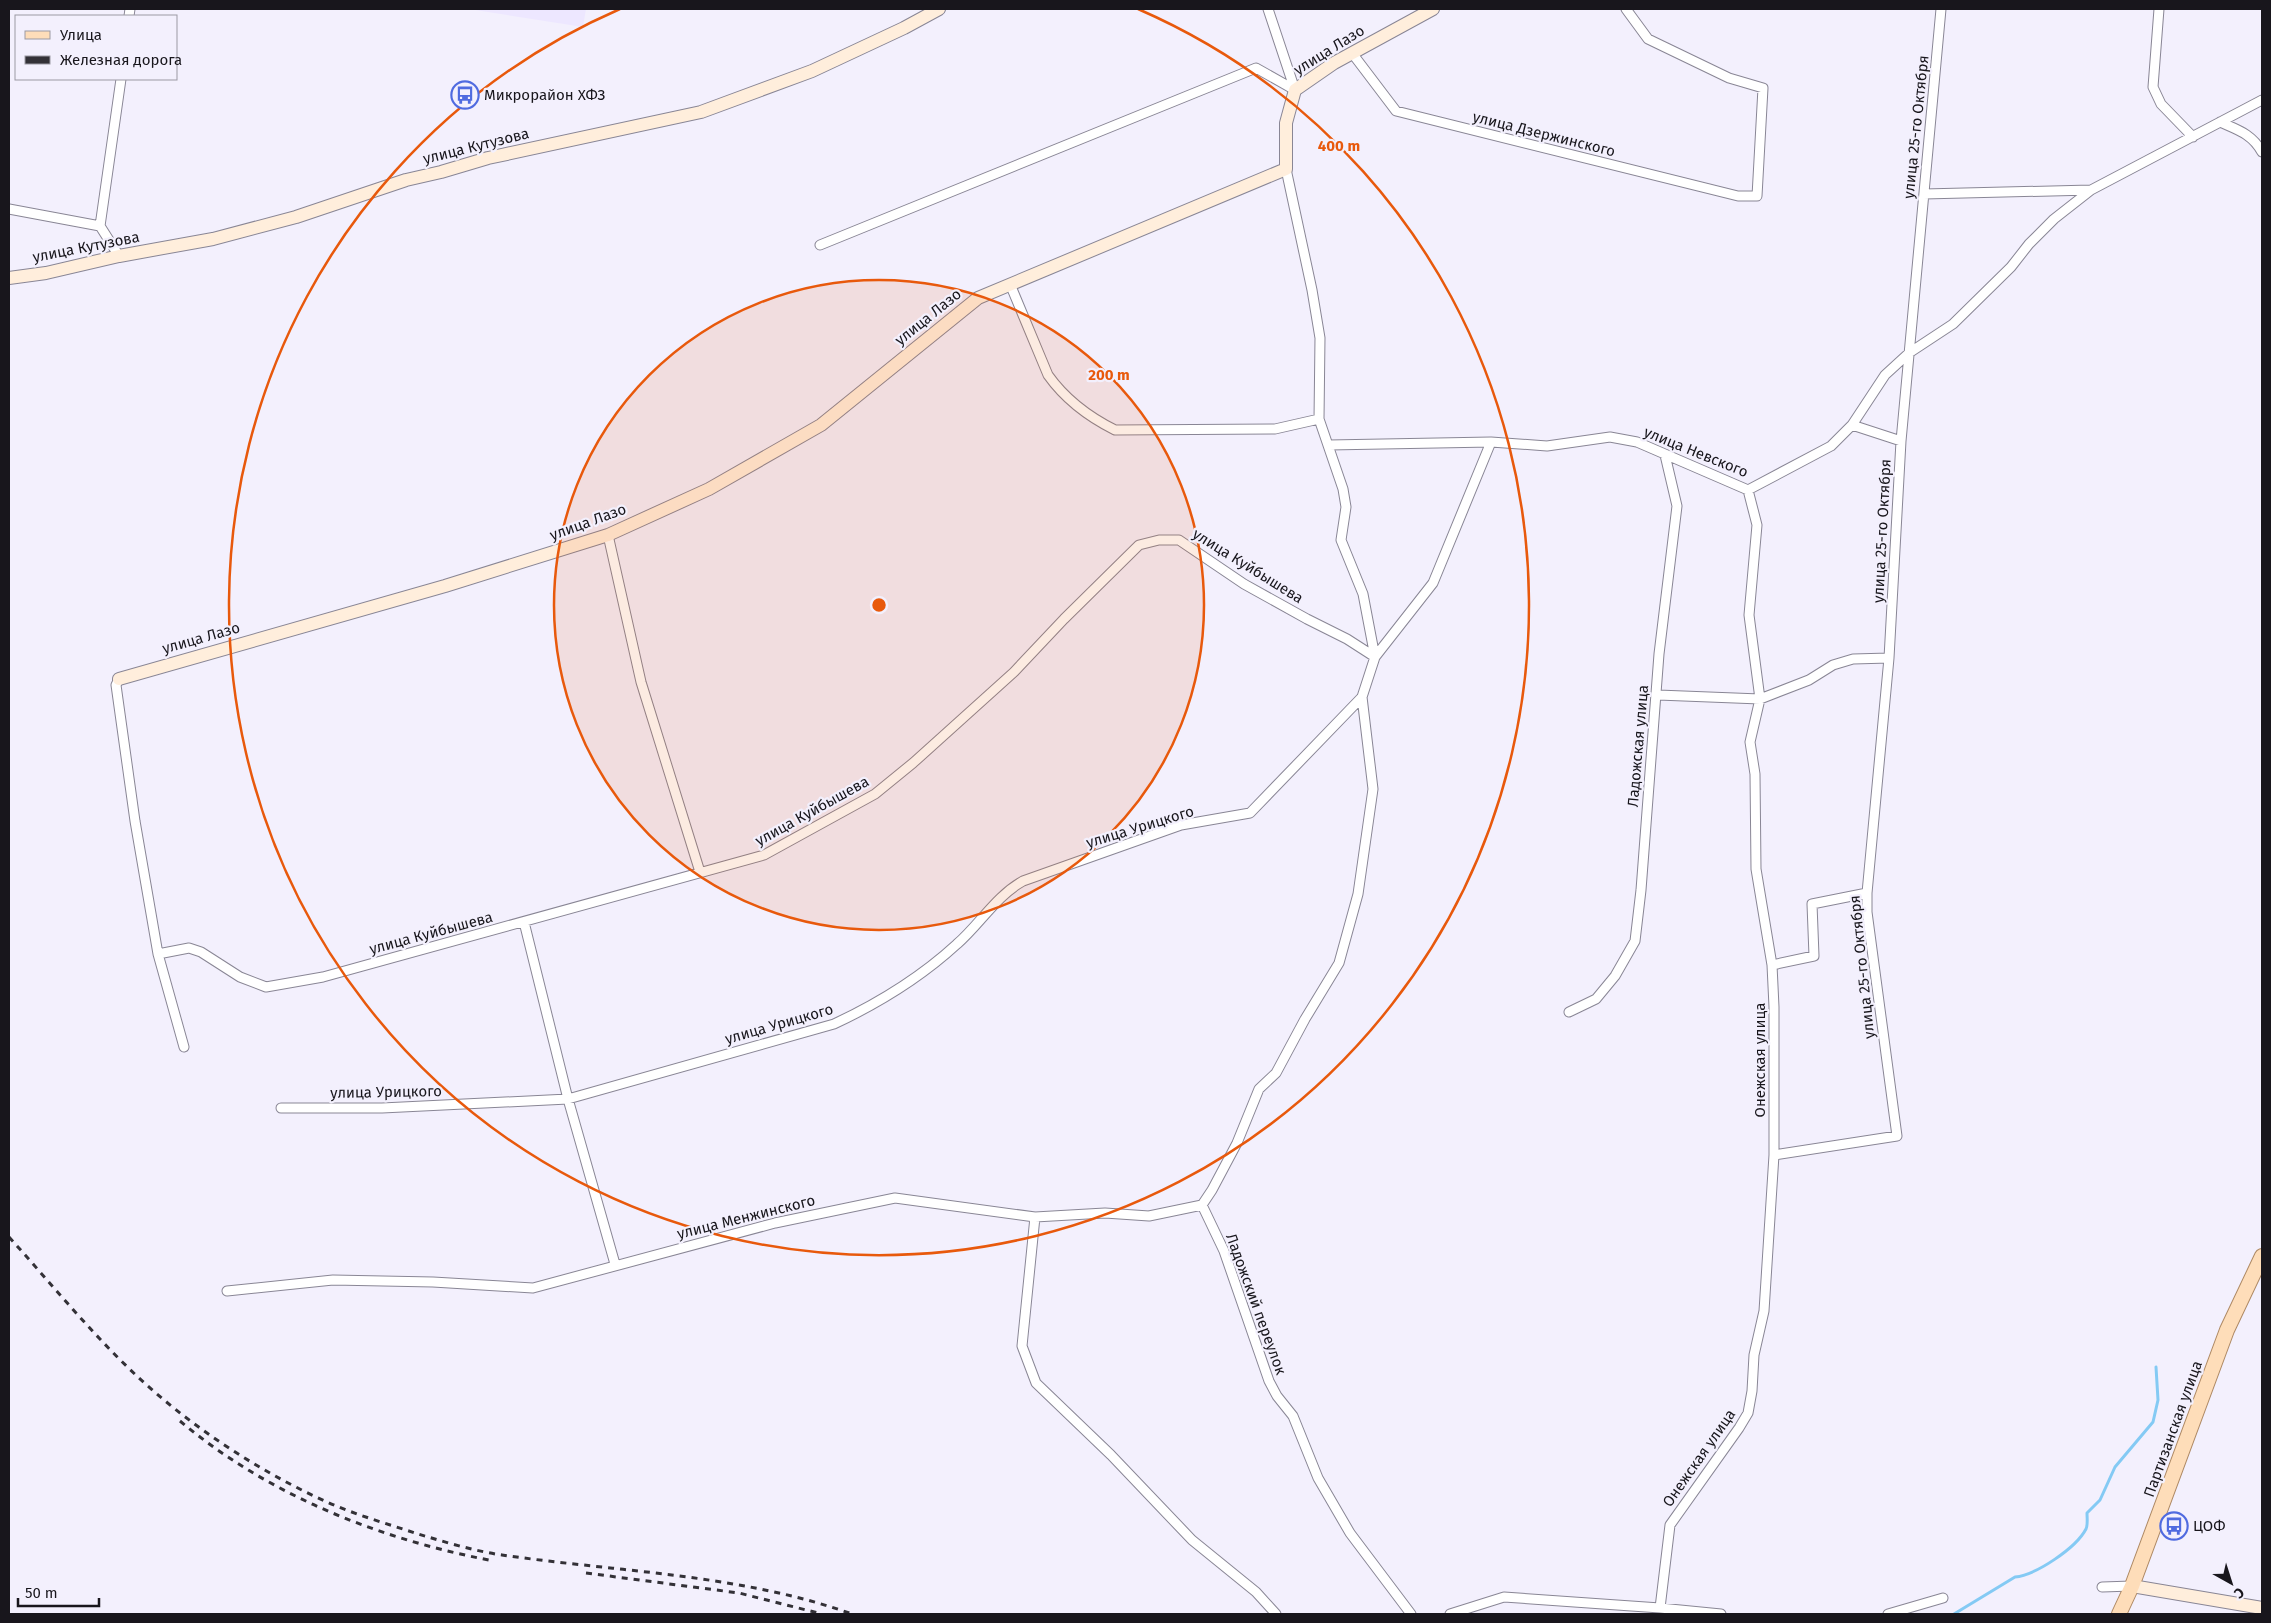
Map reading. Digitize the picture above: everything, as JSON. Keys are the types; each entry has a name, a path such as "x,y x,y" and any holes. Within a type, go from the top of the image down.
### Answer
{"main road":[{"name":"Партизанская улица","path":"2119,1614 2132,1586 2227,1330 2262,1256"}],"street":[{"name":"улица Кутузова","path":"9,278 46,273 119,256 213,239 296,217 406,180 488,158 701,112 812,71 904,28 939,9"},
{"path":"1268,9 1295,90"},
{"name":"улица Лазо","path":"184,1047 158,954 135,821 116,685 119,679 445,586 608,536 709,489 821,425 978,298 1286,169 1286,123 1295,90 1352,53 1433,9"},
{"name":"улица Дзержинского","path":"1352,53 1396,111 1738,196 1757,196 1763,88 1729,78 1648,39 1626,9"},
{"name":"улица 25-го Октября","path":"1774,1155 1897,1136 1867,912 1867,893 1889,658 1901,440 1941,9"},
{"path":"2159,9 2153,87 2161,104 2193,137"},
{"name":"улица Лазо","path":"820,245 1256,68 1295,90"},
{"path":"119,256 100,226 121,80"},
{"name":"улица Невского","path":"1328,445 1491,442 1547,446 1610,437 1637,442 1748,490 1831,446 1852,425 1885,375 1909,353 1953,324 2011,268 2029,244 2054,219 2091,190 2262,100"},
{"path":"2220,122 2246,133 2256,141 2262,152"},
{"path":"1286,169 1312,290 1320,338 1319,419 1346,507 1341,540 1364,594 1375,657"},
{"path":"1924,194 2091,190"},
{"path":"9,209 100,226"},
{"path":"1010,284 1048,375 1056,387 1092,419 1115,430 1275,429 1319,419"},
{"path":"1852,425 1901,440"},
{"path":"1202,1205 1237,1142 1258,1089 1276,1073 1304,1019 1339,963 1356,902 1373,789 1362,697 1375,657 1433,583 1491,442"},
{"name":"Ладожская улица","path":"1568,1012 1596,999 1615,976 1635,941 1641,890 1652,741 1658,695 1659,654 1677,506 1665,455"},
{"name":"Онежская улица","path":"1660,1608 1670,1525 1748,1413 1752,1391 1754,1355 1764,1311 1774,1155 1774,1007 1772,965 1756,869 1755,774 1750,742 1760,699 1749,614 1757,525 1748,490"},
{"path":"608,536 641,682 700,872"},
{"name":"улица Куйбышева","path":"158,954 189,948 201,952 240,977 266,987 323,976 764,855 875,794 913,763 1014,672 1064,619 1139,545 1159,540 1179,540 1244,584 1347,639 1375,657"},
{"path":"1658,695 1760,699 1809,680 1833,665 1853,659 1889,658"},
{"name":"улица Урицкого","path":"281,1108 382,1108 568,1099 834,1024 871,1007 932,965 958,944 1002,896 1023,881 1181,825 1250,813 1362,697"},
{"path":"1772,965 1814,956 1812,904 1867,893"},
{"path":"524,922 568,1099 615,1264"},
{"name":"улица Менжинского","path":"227,1291 333,1280 433,1282 533,1288 615,1264 775,1223 895,1198 970,1210 1035,1217 1105,1214 1148,1216 1202,1205"},
{"name":"Ладожский переулок","path":"1202,1205 1224,1251 1269,1381 1277,1396 1293,1416 1318,1478 1350,1533 1411,1614"},
{"path":"1035,1217 1022,1346 1036,1383 1111,1455 1192,1540 1256,1592 1276,1614"},
{"path":"2102,1587 2132,1586 2262,1608"},
{"path":"1450,1614 1504,1597 1721,1614"},
{"path":"1888,1614 1943,1598"}],"shaded area":[{"path":"469,9 586,9 583,27"}],"waterway":[{"path":"1954,1614 2015,1577 2044,1566 2065,1552 2081,1536 2087,1527 2087,1513 2100,1500 2115,1467 2153,1422 2158,1400 2156,1367"}],"railway":[{"path":"9,1237 118,1358 176,1410 238,1454 282,1480 327,1502 418,1534 481,1551 546,1561 723,1582 767,1590 852,1614"},
{"path":"180,1421 214,1448 251,1472 289,1493 328,1511 410,1541 494,1561"},
{"path":"586,1573 739,1593 822,1614"}],"place":[{"name":"Микрорайон ХФЗ","path":"465,95"},
{"name":"ЦОФ","path":"2174,1526"}]}
